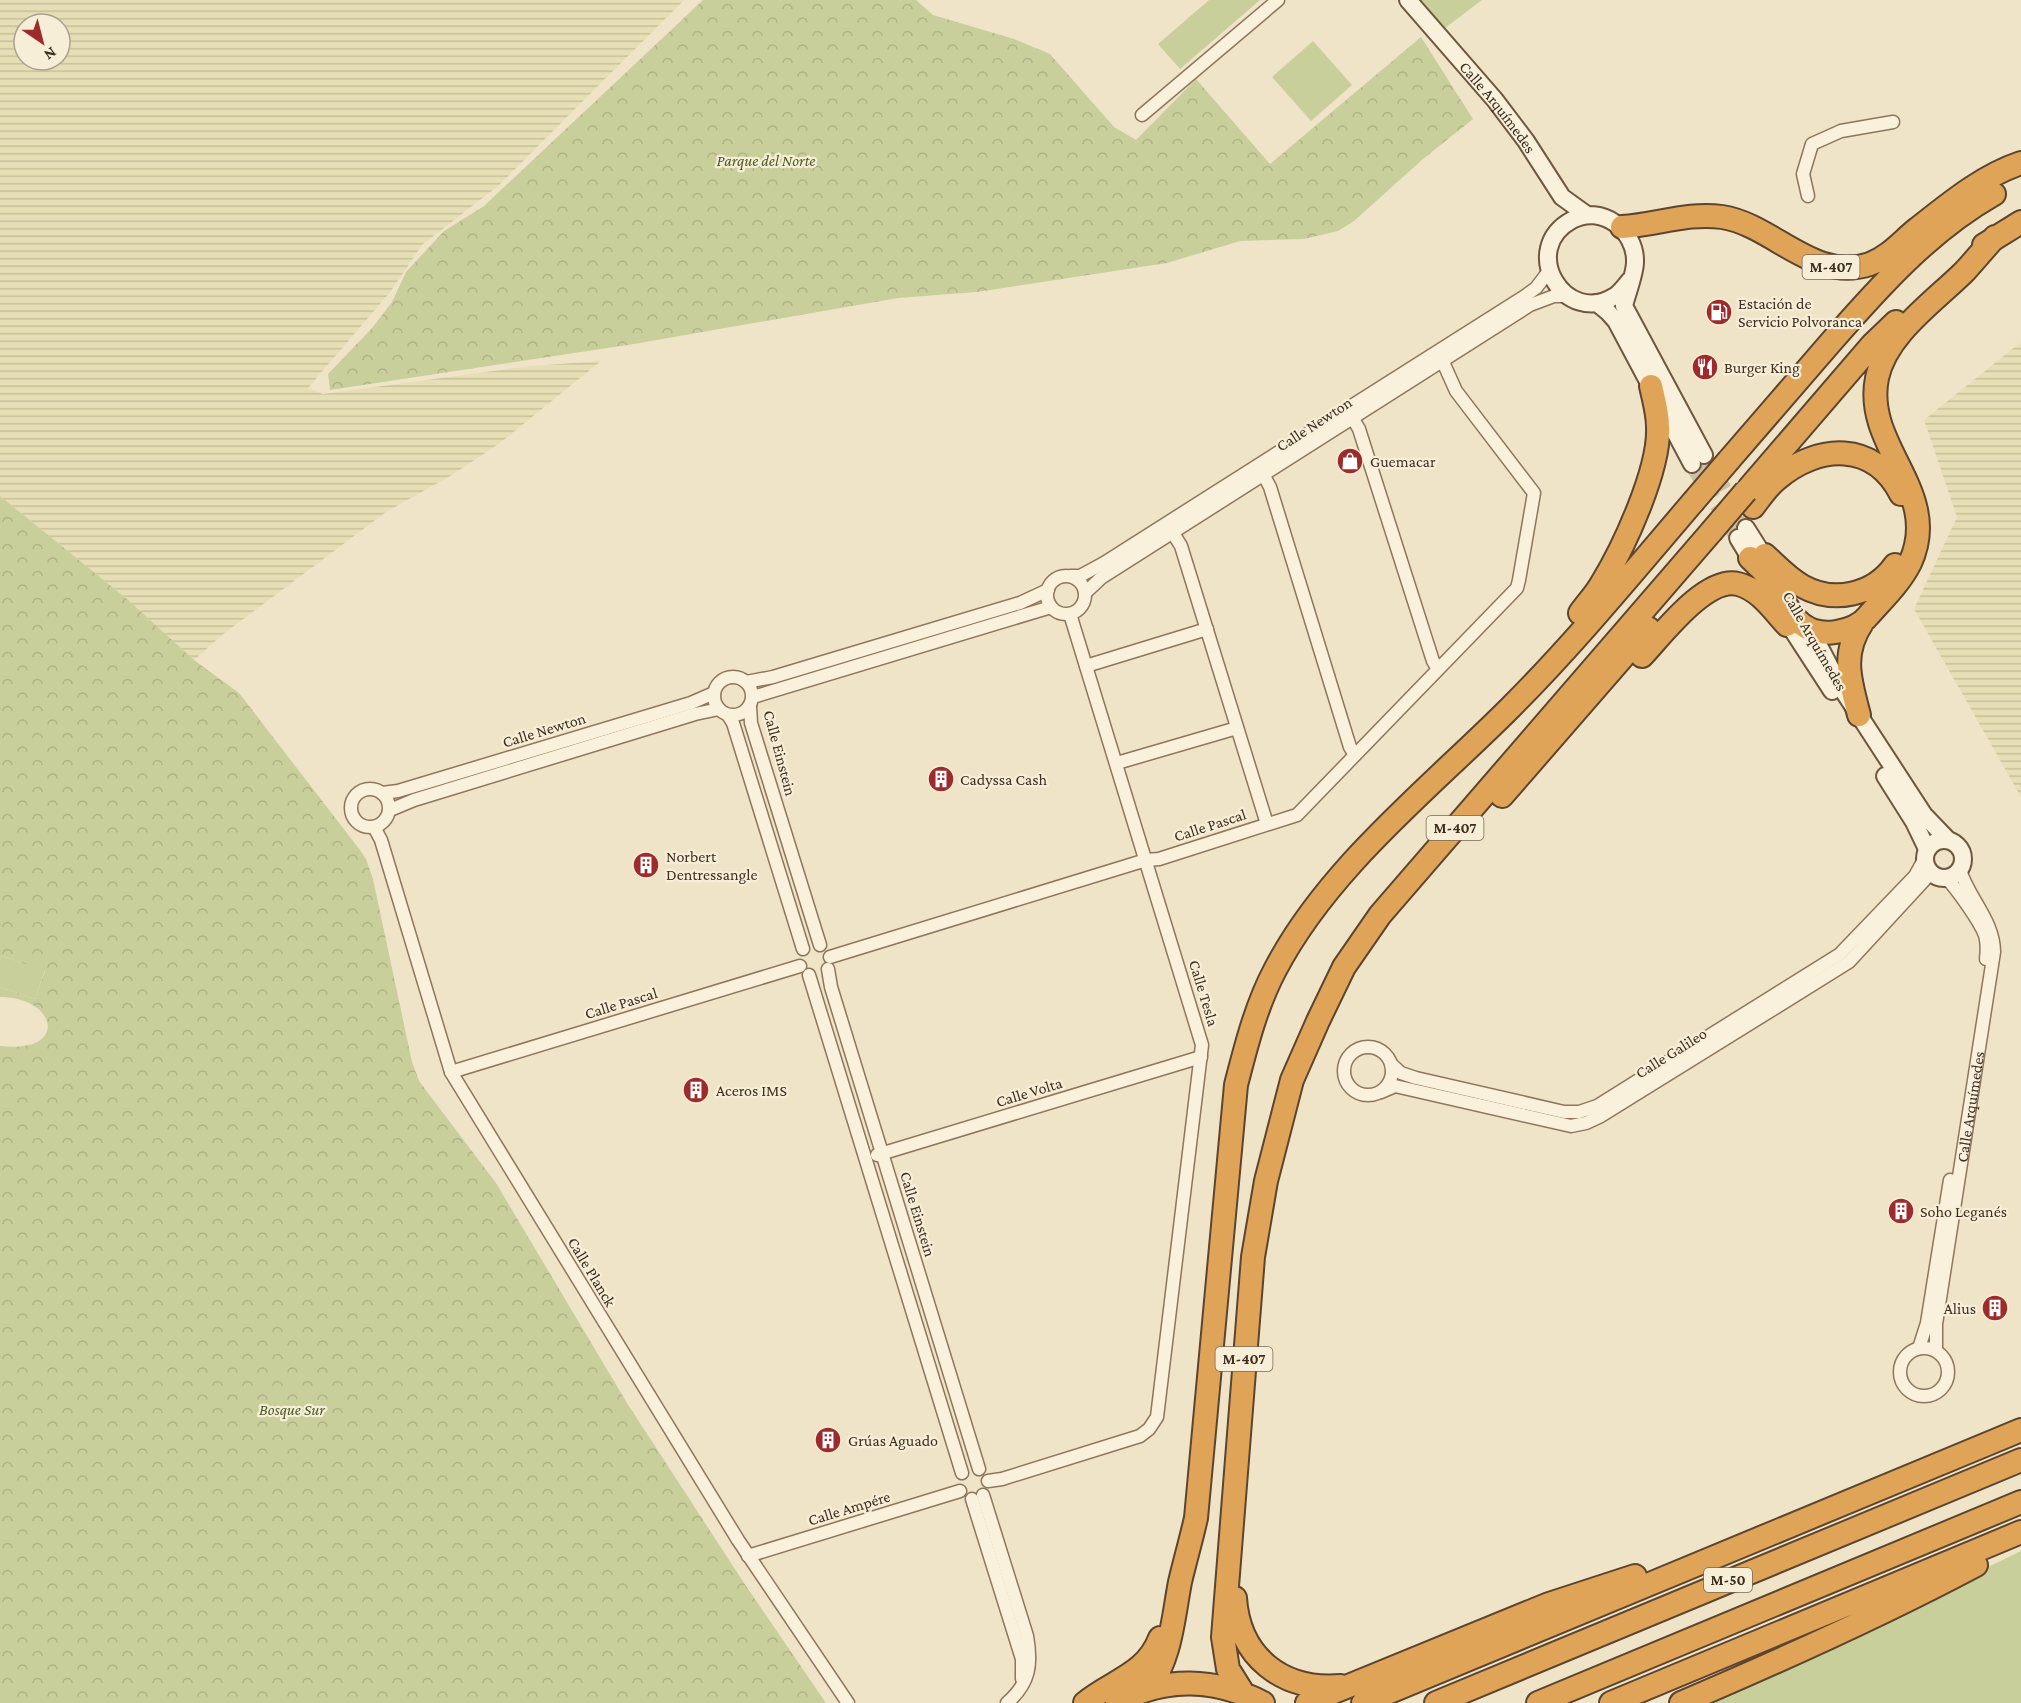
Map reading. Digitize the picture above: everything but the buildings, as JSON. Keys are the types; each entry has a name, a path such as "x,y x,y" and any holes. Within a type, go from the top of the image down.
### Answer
{"highway":[{"name":"M-407","path":"1622,227 1677,218 1723,217 1738,221 1814,261 1832,267 1858,266 1884,257 1956,198 2011,166 2021,163"},
{"name":"M-407","path":"1148,1689 1160,1669 1170,1641 1181,1580 1196,1518 1236,1085 1250,1030 1274,971 1304,920 1353,861 1510,708 1610,600 1876,290 1924,244 1969,208 2021,178"},
{"name":"M-407","path":"1270,1166 1336,1006 1356,968 1392,920 1729,536 1749,499 1872,345 1948,270 2021,222"},
{"name":"M-407","path":"1775,479 1925,307 1965,271 1995,237"},
{"name":"M-407","path":"1859,715 1849,674 1850,648 1855,633 1862,623 1909,565 1916,549 1919,529 1910,488 1884,438 1875,398 1877,379 1889,349"},
{"name":"M-407","path":"1510,708 1524,678 1602,585 1621,548 1639,506 1656,449 1658,429 1651,386"},
{"name":"M-407","path":"1749,499 1796,465 1819,454 1841,453 1863,458 1875,465 1895,483 1907,509 1907,536 1899,559 1891,571 1879,582 1850,595 1835,596 1814,592 1754,554"},
{"name":"M-407","path":"1253,1698 1228,1669 1223,1637 1229,1538 1253,1257 1270,1166 1292,1080 1344,967 1380,915 1729,536"},
{"path":"1754,554 1802,632 1826,634 1862,623"},
{"name":"M-407","path":"1564,724 1631,666 1674,621 1708,590 1723,584 1737,584 1749,588 1802,632"},
{"path":"1364,1703 2021,1430"},
{"name":"M-50","path":"1436,1703 2021,1460"},
{"name":"M-50","path":"1539,1703 2021,1502"},
{"path":"1307,1703 1549,1604 1682,1560 1790,1517 1832,1507"},
{"path":"1611,1703 2021,1533"},
{"path":"1229,1538 1237,1617 1241,1630 1258,1658 1274,1670 1297,1682 1319,1686 1348,1686"},
{"path":"1681,1703 1857,1626 2021,1542"},
{"path":"1084,1703 1147,1662 1159,1641 1181,1580"},
{"name":"M-407","path":"1117,1703 1148,1689 1170,1683 1202,1683 1253,1698"}],"street":[{"path":"1142,115 1278,0"},
{"name":"Calle Arquímedes","path":"1408,0 1501,108 1526,141 1562,197 1587,215"},
{"path":"1808,196 1803,174 1812,144 1841,131 1893,122"},
{"name":"Calle Arquímedes","path":"1551,182 1557,202 1560,228"},
{"path":"1597,303 1616,321 1651,386 1698,460 1624,306 1635,262 1634,247 1622,227 1607,218 1587,215 1573,219 1560,228 1550,244 1547,261 1549,272 1553,282 1567,296 1583,303 1597,303 1615,296 1630,280"},
{"name":"Calle Newton","path":"1071,576 1080,576 1104,562 1525,296 1536,288 1549,272"},
{"name":"Calle Newton","path":"1085,593 1101,578 1530,305 1554,296 1567,296"},
{"name":"Calle Pascal","path":"829,963 1146,860 1159,859 1297,815 1516,588 1534,493 1456,391 1443,362"},
{"path":"1353,418 1359,429 1433,661 1438,669"},
{"path":"1264,476 1270,487 1354,755"},
{"path":"1173,533 1181,546 1268,824"},
{"path":"1729,536 1754,554"},
{"path":"1071,576 1081,583 1085,593 1083,603 1070,614 1061,614 1048,603 1048,590 1058,578 1071,576"},
{"path":"746,682 773,677 1020,603 1048,590"},
{"path":"751,702 751,689 746,682 735,677 722,681 714,693 715,701 724,712 738,715 751,702 1051,607"},
{"name":"Calle Tesla","path":"988,1481 1002,1479 1140,1436 1149,1429 1158,1416 1201,1058 1202,1045 1199,1031 1070,614"},
{"path":"1086,666 1207,629"},
{"name":"Calle Arquímedes","path":"1802,632 1924,815 1948,840"},
{"name":"Calle Arquímedes","path":"1802,632 1908,812 1928,860"},
{"name":"Calle Newton","path":"382,793 398,791 646,717 714,693"},
{"name":"Calle Einstein","path":"751,702 751,723 820,945"},
{"name":"Calle Newton","path":"390,810 414,800 694,714 724,712"},
{"name":"Calle Einstein","path":"724,712 733,723 803,949"},
{"path":"1116,763 1237,728"},
{"path":"370,789 382,793 390,810 385,821 368,828 357,822 353,816 352,804 354,798 364,790 370,789"},
{"name":"Calle Planck","path":"374,827 381,840 451,1072 748,1556 848,1703"},
{"path":"1948,840 1955,843 1962,854 1963,863 1954,874 1936,877 1928,860 1933,843 1948,840"},
{"name":"Calle Galileo","path":"1391,1064 1401,1073 1416,1078 1564,1112 1579,1112 1597,1106 1840,954 1928,860"},
{"name":"Calle Galileo","path":"1381,1092 1395,1086 1570,1125 1586,1123 1601,1116 1850,962 1928,860"},
{"name":"Calle Arquímedes","path":"1954,874 1963,880 1991,929 1994,952 1936,1324 1936,1350 1942,1354 1948,1364 1947,1382 1943,1389 1932,1396 1924,1397 1915,1395 1905,1387 1900,1371 1908,1354 1919,1348 1927,1323 1987,950 1985,935 1955,887 1954,874"},
{"path":"811,945 820,945 828,952 829,963 819,975 805,970 799,957 803,949 811,945"},
{"name":"Calle Einstein","path":"829,963 883,1153 979,1469"},
{"name":"Calle Pascal","path":"451,1072 805,970"},
{"name":"Calle Einstein","path":"805,970 866,1158 962,1473"},
{"path":"1366,1047 1381,1050 1391,1064 1391,1078 1387,1086 1381,1092 1372,1095 1356,1093 1347,1085 1344,1077 1344,1066 1352,1052 1366,1047"},
{"name":"Calle Volta","path":"866,1158 1201,1058"},
{"path":"1919,1348 1936,1350"},
{"path":"970,1468 979,1469 988,1477 989,1485 977,1497 961,1494 958,1485 962,1473 970,1468"},
{"name":"Calle Ampére","path":"748,1556 960,1491"},
{"path":"977,1497 1022,1659 1022,1684 1007,1703"}],"shaded area":[{"path":"0,0 684,0 498,186 422,245 391,291 308,388 323,394 531,366 601,361 500,443 452,475 386,512 222,635 194,660 127,599 0,496"},
{"path":"2021,342 2021,797 1914,609 1957,517 1924,420"}],"green space":[{"name":"Parque del Norte","path":"703,0 916,0 933,15 1014,39 1050,54 1114,127 1136,140 1196,79 1270,164 1421,37 1473,119 1423,159 1354,221 1338,231 1304,239 1240,241 1167,263 977,292 898,298 634,344 330,390 328,374 373,327 392,302 406,272 444,231 484,206"},
{"path":"1209,0 1260,0 1180,69 1158,44"},
{"path":"1421,0 1482,0 1445,28"},
{"path":"1313,41 1352,85 1311,121 1272,77"},
{"name":"Bosque Sur","path":"0,496 127,599 194,660 239,693 360,850 373,879 412,1062 419,1081 496,1183 627,1403 744,1583 826,1703 0,1703 0,1046 22,1046 38,1042 46,1034 48,1025 44,1015 34,1006 19,999 0,997 0,987 35,999 45,971 3,956 0,963"},
{"path":"2,956 45,970 35,999 0,987"},
{"path":"2021,1551 2021,1703 1703,1703 1761,1677"}],"tunnel":[{"path":"1704,455 1746,528"},
{"path":"1692,464 1738,538"}],"place":[{"name":"Estación de Servicio Polvoranca","path":"1719,312"},
{"name":"Burger King","path":"1705,367"},
{"name":"Guemacar","path":"1350,461"},
{"name":"Cadyssa Cash","path":"941,779"},
{"name":"Norbert Dentressangle","path":"646,865"},
{"name":"Aceros IMS","path":"696,1090"},
{"name":"Soho Leganés","path":"1901,1211"},
{"name":"Alius","path":"1995,1308"},
{"name":"Grúas Aguado","path":"828,1440"}]}
